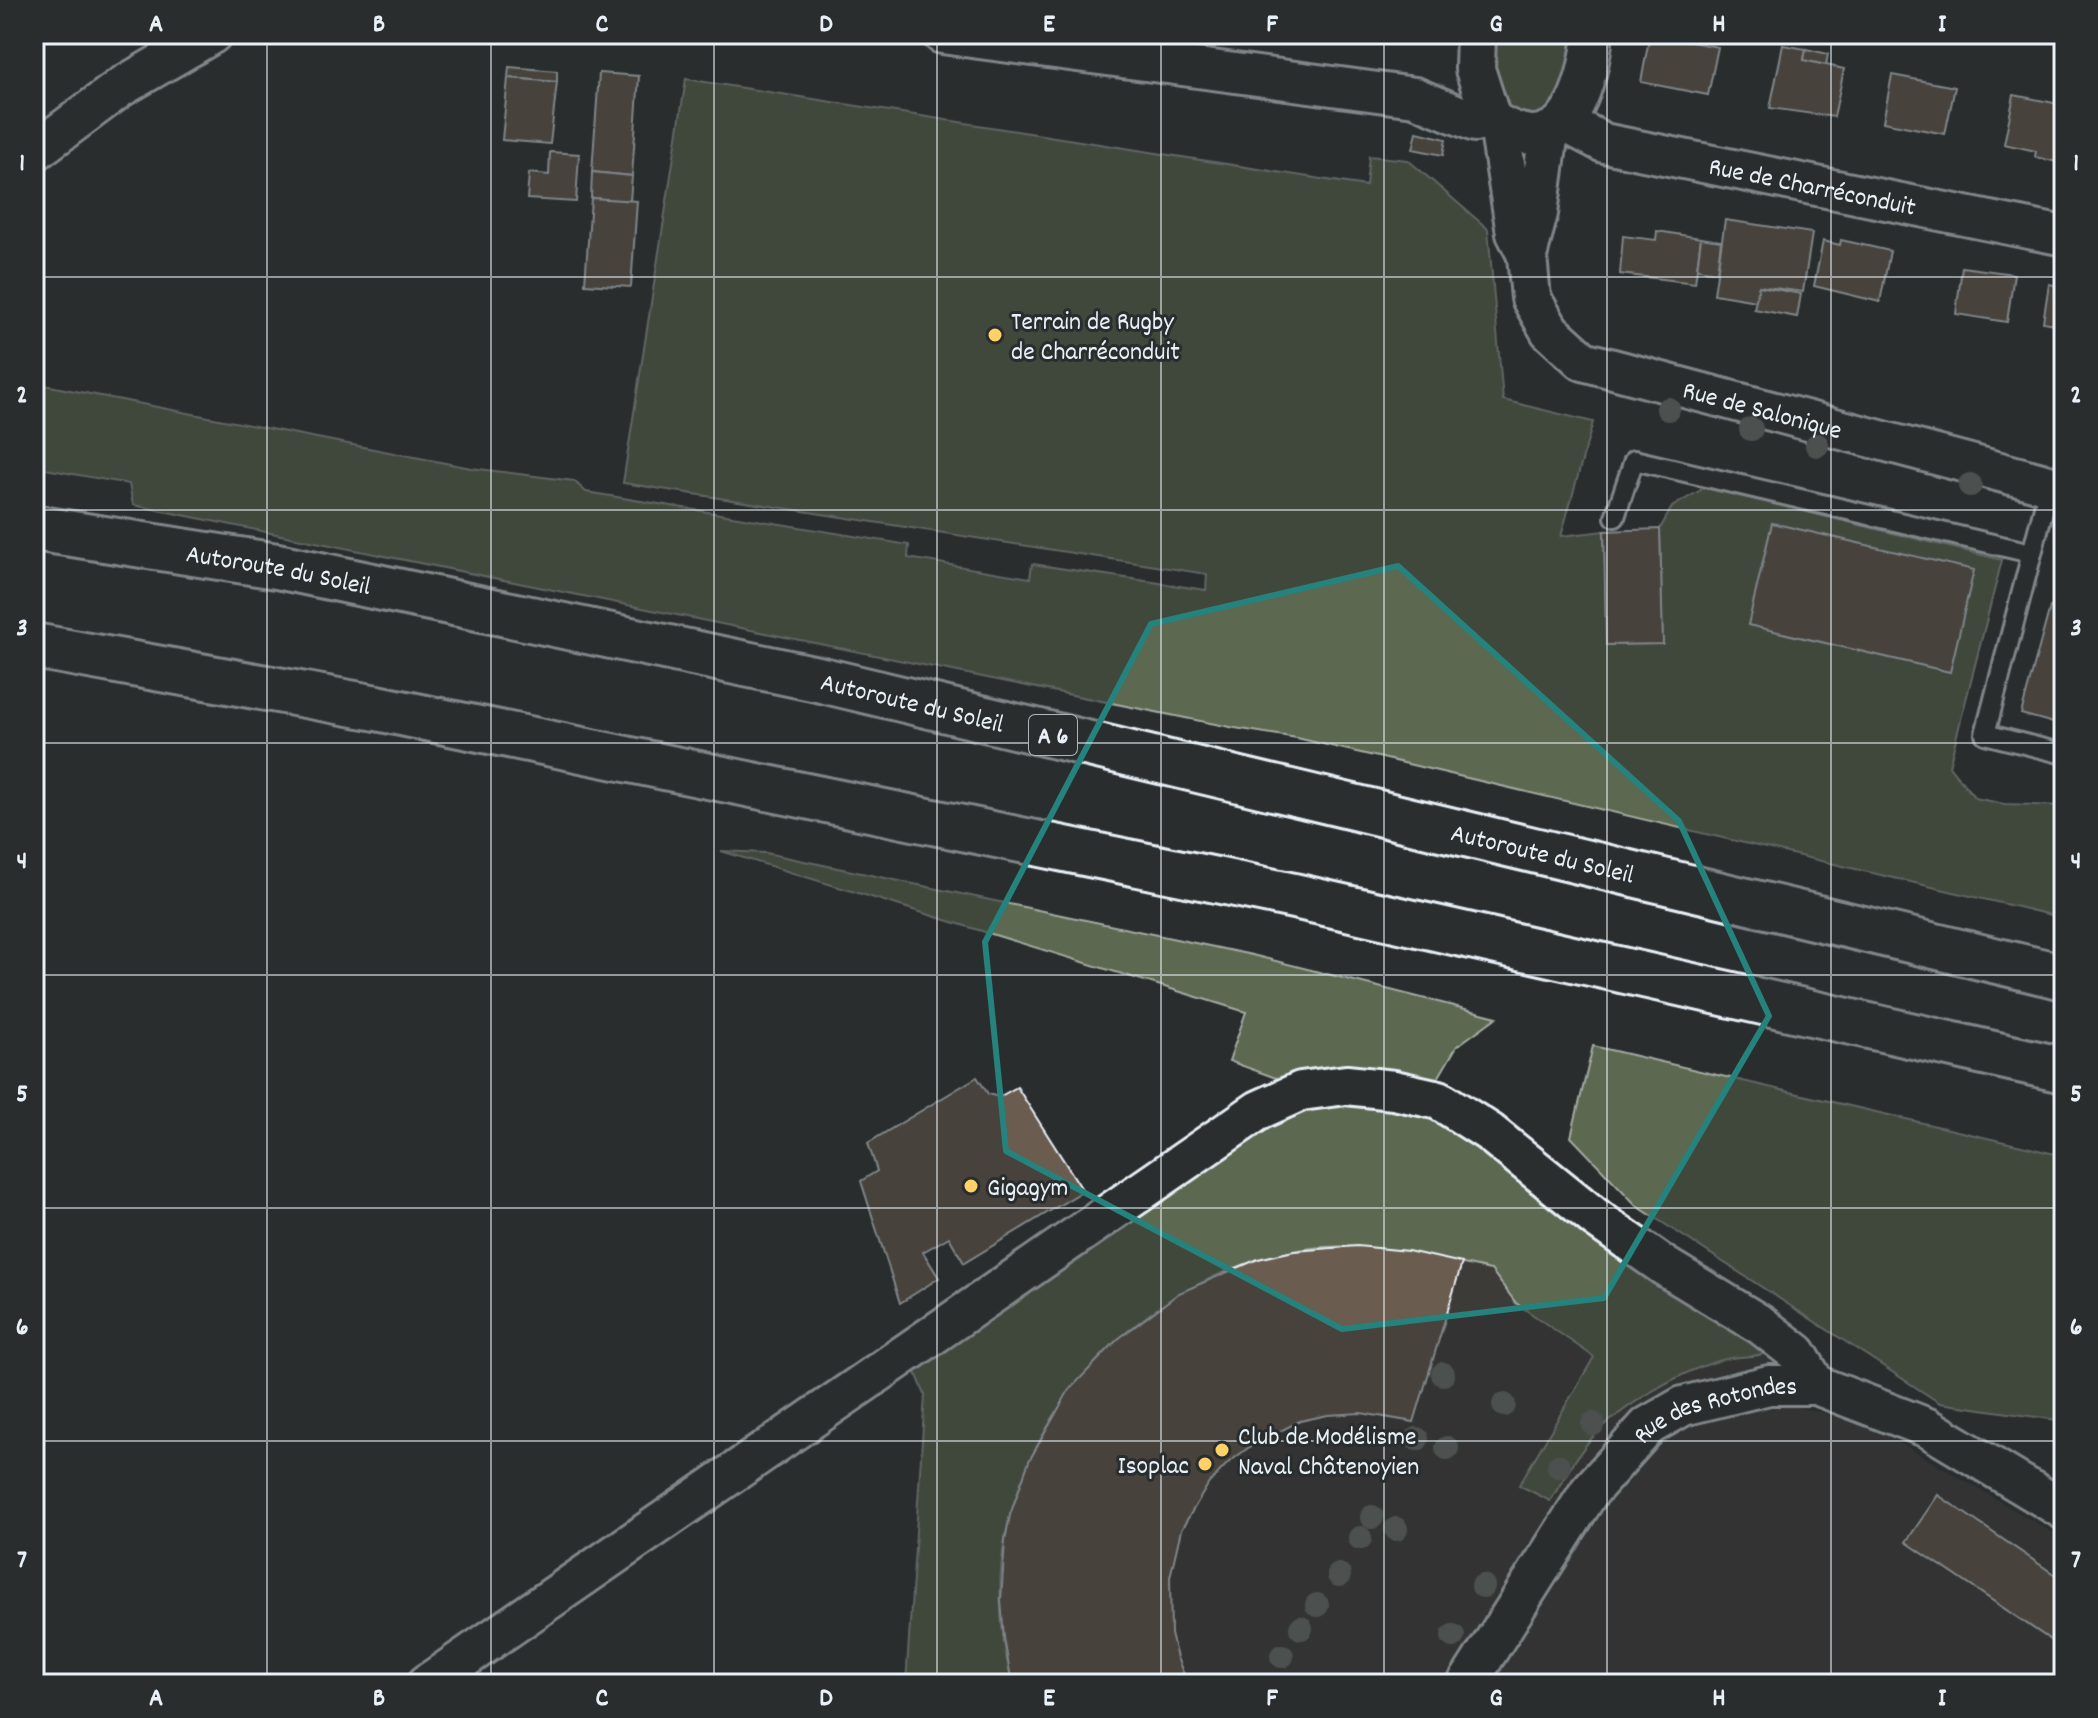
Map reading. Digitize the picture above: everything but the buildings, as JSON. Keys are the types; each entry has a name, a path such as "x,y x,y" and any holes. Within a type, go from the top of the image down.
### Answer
{"highway":[{"name":"Autoroute du Soleil","path":"34,528 277,566 822,680 2064,977"},
{"path":"34,646 377,708 1248,886 2064,1070"}],"street":[{"path":"34,152 121,87 212,34"},
{"path":"942,34 1415,97 1475,122 1495,122 1525,135 1536,135 1557,126"},
{"name":"Rue de Salonique","path":"1593,34 1585,74 1573,110 1557,126 1527,256 1531,298 1550,331 1583,361 2057,486"},
{"path":"1415,97 1475,43"},
{"name":"Rue de Salonique","path":"1475,43 1495,122 1516,233 1527,256"},
{"name":"Rue de Charréconduit","path":"1557,126 1604,143 2064,236"},
{"path":"427,1684 1259,1110 1301,1091 1346,1085 1394,1090 1439,1100 1489,1132 1597,1219 1664,1266 1761,1325 1797,1353 1816,1385"},
{"name":"Rue des Rotondes","path":"1468,1684 1589,1492 1648,1426 1683,1406 1769,1385 1816,1385 1928,1428 2064,1510"}],"lane":[{"path":"1615,517 1634,460 2031,553"},
{"path":"2057,486 2031,553 1985,734 2064,754"}],"highlighted area":[{"path":"1398,566 1679,821 1769,1016 1604,1298 1342,1329 1006,1151 985,942 1151,624"}],"shaded area":[{"path":"1242,1132 1776,1350 1797,1407 1847,1418 1895,1440 2064,1539 2064,1684 906,1684 925,1395 913,1365"}],"green space":[{"path":"1493,34 1571,34 1573,39 1557,110 1542,119 1519,116 1500,101 1493,79"},
{"path":"686,79 1366,186 1369,156 1408,160 1488,229 1503,400 1593,422 1561,536 1604,531 1607,645 1663,644 1660,529 1672,507 1706,487 2002,560 1949,766 1975,798 2004,804 2064,806 2064,918 1297,738 133,505 129,484 34,467 34,383 471,468 574,481 586,492 909,545 908,558 1030,578 1032,564 1206,590 1207,574 623,483"},
{"path":"721,851 766,853 1252,955 1497,1017 1457,1046 1437,1080 1323,1070 1276,1078 1229,1061 1246,1012"},
{"path":"1593,1046 2064,1156 2064,1421 1940,1403 1637,1206 1571,1137"},
{"path":"1347,1099 1428,1112 1776,1350 1706,1365 1670,1381 1634,1403 1591,1439 1550,1501 1519,1485 1594,1357 1516,1303 1491,1270 1393,1250 1343,1247 1293,1251 1240,1266 1191,1288 1146,1317 1106,1352 1070,1392 1042,1437 1020,1486 1002,1557 1001,1612 1012,1684 906,1684 925,1395 913,1365 1276,1116"}],"place":[{"name":"Terrain de Rugby de Charréconduit","path":"995,335"},
{"name":"Gigagym","path":"971,1186"},
{"name":"Club de Modélisme Naval Châtenoyien","path":"1222,1450"},
{"name":"Isoplac","path":"1205,1464"}]}
